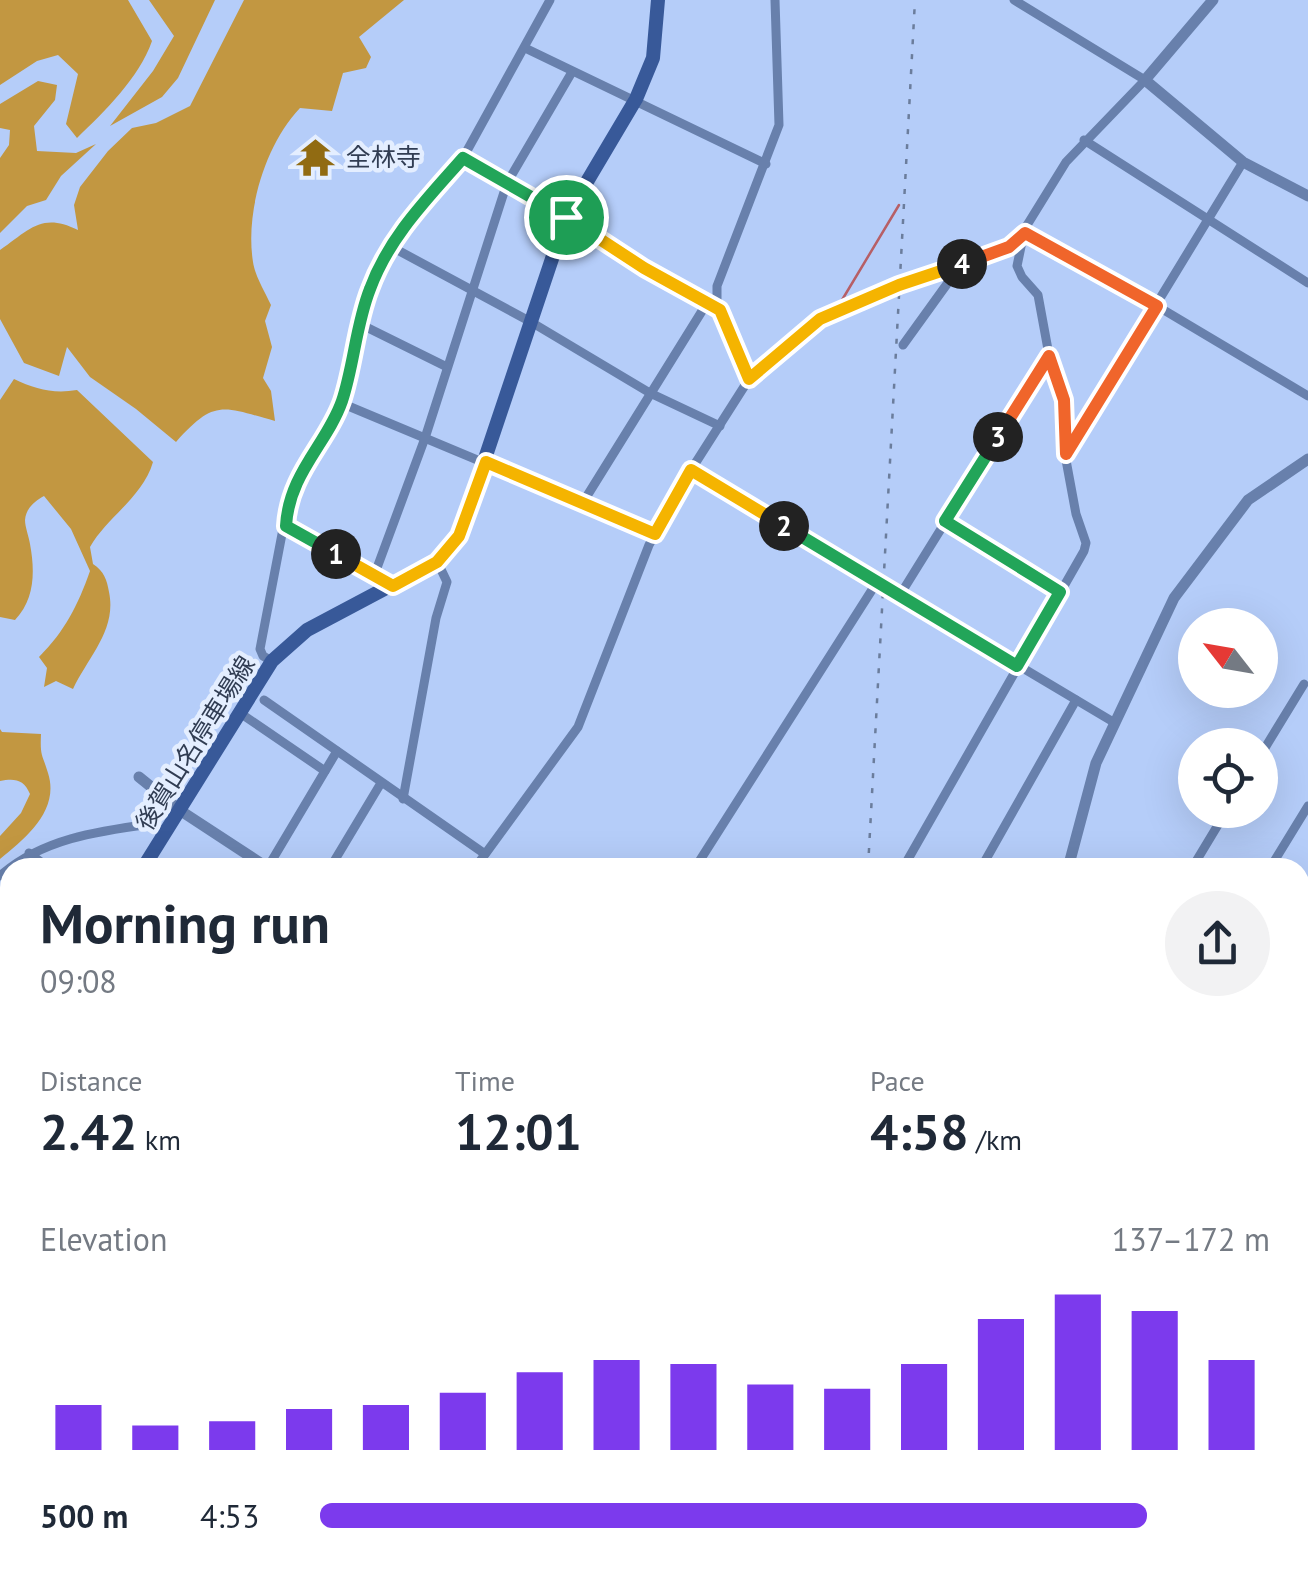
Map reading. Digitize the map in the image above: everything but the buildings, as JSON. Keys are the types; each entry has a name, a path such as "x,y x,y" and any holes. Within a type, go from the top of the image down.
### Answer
{"main road":[{"name":"後賀山名停車場線","path":"150,858 272,661 308,630 437,562 459,536 566,217 636,99 653,58 658,0"}],"street":[{"path":"272,661 260,649 290,498 311,453 341,404 368,292 405,223 463,158 550,0"},
{"path":"749,379 720,310 717,286 780,125 775,0"},
{"path":"1014,0 1145,80 1243,162 1308,196"},
{"path":"481,858 578,727 655,534 749,379 820,319 899,285 1009,247 1024,234 1066,162 1084,140 1145,80 1213,0"},
{"path":"525,48 766,164"},
{"path":"374,576 425,438 507,183 572,72"},
{"path":"1084,140 1308,283"},
{"path":"463,158 720,310"},
{"path":"1066,454 1243,162"},
{"path":"1024,234 1157,306 1308,396"},
{"path":"909,858 1086,542 1076,514 1066,454 1064,400 1049,356 1038,295 1018,266 1024,234"},
{"path":"390,246 650,393 720,426"},
{"path":"903,345 961,264"},
{"path":"582,504 707,303"},
{"path":"360,324 448,368"},
{"path":"900,595 1049,356"},
{"path":"341,404 655,534"},
{"path":"1071,858 1096,764 1174,598 1248,500 1308,459"},
{"path":"691,470 1115,723"},
{"path":"945,521 1060,592"},
{"path":"286,526 393,586"},
{"path":"403,799 436,618 447,582 437,562"},
{"path":"701,858 877,582"},
{"path":"1277,728 1304,684"},
{"path":"264,700 484,854"},
{"path":"987,858 1076,700"},
{"path":"240,713 325,771"},
{"path":"274,858 338,752"},
{"path":"139,777 253,858"},
{"path":"336,858 381,783"},
{"path":"1276,858 1308,806"},
{"path":"23,858 92,834 151,824"},
{"path":"1198,858 1216,828"},
{"path":"29,853 36,858"}],"shaded area":[{"path":"0,0 128,0 152,41 130,81 77,138 66,124 78,74 58,55 37,61 0,85"},
{"path":"149,0 215,0 178,78 162,97 110,126 153,71 174,36"},
{"path":"244,0 404,0 359,37 371,57 366,68 343,73 332,111 300,108 288,123 260,180 251,243 256,273 271,305 265,321 272,347 263,378 271,391 275,421 231,410 211,412 176,442 90,377 67,347 59,376 24,363 0,319 0,250 37,225 55,223 78,230 74,205 80,187 132,128 156,123 190,106"},
{"path":"38,81 57,85 55,100 34,126 37,151 76,153 96,144 61,176 46,200 27,206 0,233 0,158 9,145 10,130 0,128 0,104"},
{"path":"14,379 44,390 77,390 153,462 141,486 90,547 93,564 107,584 109,619 73,689 56,681 44,687 47,668 39,657 70,617 90,571 71,529 44,496 32,505 25,520 33,564 30,594 15,620 0,617 0,400"},
{"path":"0,729 41,734 49,799 38,822 1,858 0,836 21,813 30,794 18,781 0,781"}],"waterway":[{"path":"842,300 899,205"}],"railway":[{"path":"869,858 915,0"}],"place":[{"name":"全林寺","path":"316,157"}],"route":[{"path":"463,158 566,217 644,268 720,310 749,379 831,313 1009,247 1025,233 1157,306 1066,454 1064,400 1049,356 945,521 1060,592 1017,666 691,470 655,534 486,462 459,536 437,562 393,586 286,526 290,498 311,453 341,404 377,270 405,223 463,158"}]}
